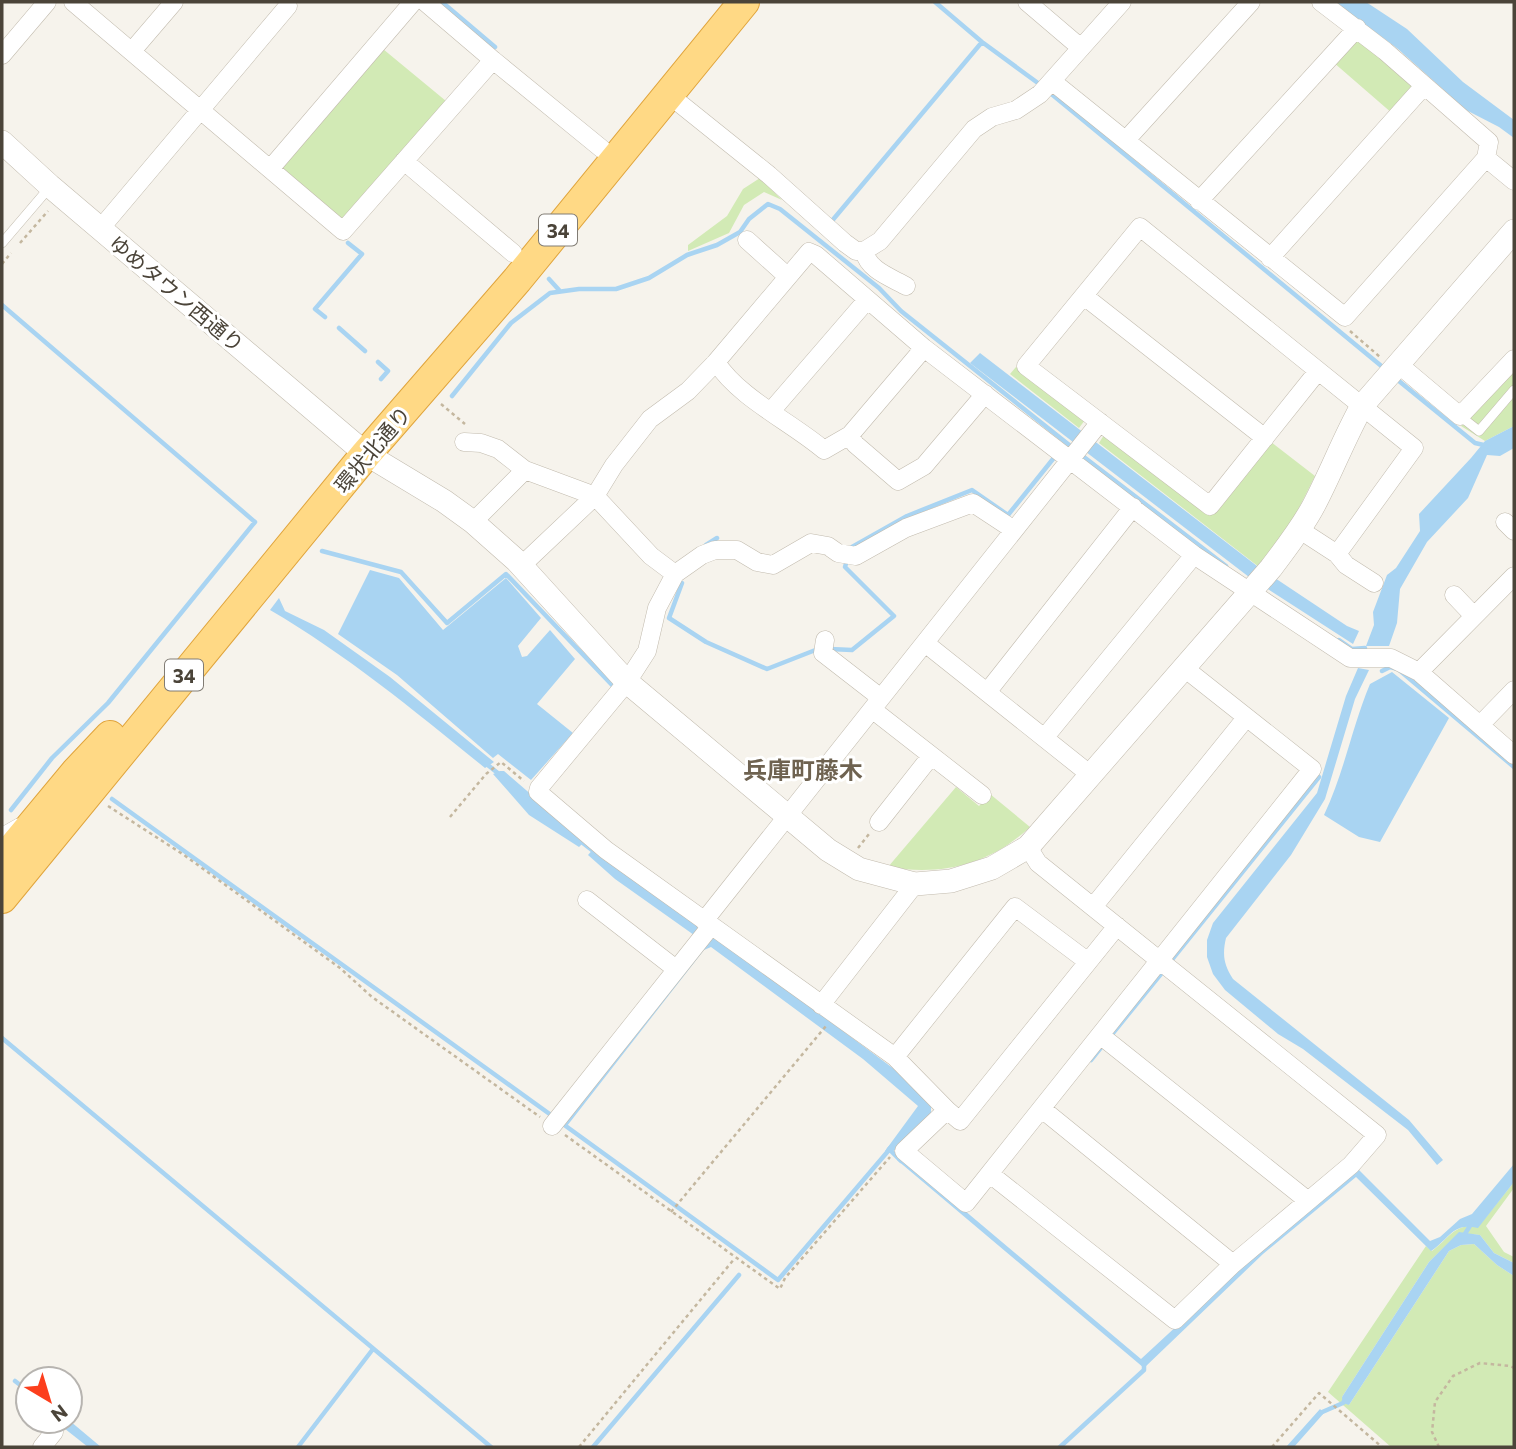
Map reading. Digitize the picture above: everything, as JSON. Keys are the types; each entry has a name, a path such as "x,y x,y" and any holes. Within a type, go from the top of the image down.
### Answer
{"highway":[{"name":"環状北通り","path":"2,898 513,253 722,2"},
{"name":"環状北通り","path":"2,860 360,448 517,280 744,2"}],"street":[{"path":"2,55 47,2"},
{"path":"73,2 344,231 493,60"},
{"path":"132,51 174,2"},
{"path":"270,169 413,2"},
{"path":"425,2 602,149"},
{"path":"1027,2 1081,48"},
{"path":"668,94 769,175 826,228 856,251 864,251 880,242 982,122 1016,110 1046,88 1122,2"},
{"path":"1126,140 1251,2"},
{"path":"1046,88 1126,140 1345,317 1486,158 1489,142 1357,28 1321,2"},
{"path":"100,229 288,3"},
{"path":"1199,201 1357,28"},
{"path":"1270,258 1423,87"},
{"name":"ゆめタウン西通り","path":"2,142 52,196 100,229 360,448 473,522 521,566 628,682 788,818 828,850 859,869 915,884 951,881 992,868 1028,847 1271,568 1300,530 1362,406 1514,231"},
{"path":"1486,158 1514,181"},
{"path":"404,161 513,253"},
{"path":"1318,371 1210,506 1026,366 1140,227 1414,448 1337,554"},
{"path":"747,240 787,276"},
{"path":"864,251 865,259 872,266 906,286"},
{"path":"521,566 595,496 614,465 650,419 688,391 716,362 808,252 816,255 924,348 1071,458 1194,555 1350,658 1391,658 1419,672 1514,755"},
{"path":"1083,296 1265,438"},
{"path":"772,411 867,300"},
{"path":"716,362 723,373 762,406 824,450 850,435 924,348"},
{"path":"1392,369 1460,416 1514,359"},
{"path":"850,435 855,444 898,481 924,466 985,394"},
{"path":"552,1126 698,941 707,923 788,818 1100,422"},
{"path":"472,442 498,449 525,470 595,496 651,556 675,574"},
{"path":"473,522 525,470"},
{"path":"1014,530 974,503 906,528 856,556 838,553 828,545 811,543 773,565 757,562 737,550 715,550 702,555 675,574 656,608 646,651 628,682 538,792 606,850 895,1058 960,1121 1116,926"},
{"path":"988,691 1133,507"},
{"path":"1300,530 1374,583"},
{"path":"1045,737 1194,555"},
{"path":"1419,672 1514,576"},
{"path":"1454,595 1474,616"},
{"path":"925,643 1092,776"},
{"path":"824,647 877,704 931,756 982,796"},
{"path":"947,1110 904,1151 966,1203 994,1177 1105,1039 1312,769 1183,667"},
{"path":"1480,725 1514,690"},
{"path":"1093,907 1246,718"},
{"path":"879,822 931,756"},
{"path":"994,1177 1175,1320 1233,1264 1350,1165 1377,1135 1038,863 1028,847"},
{"path":"821,1005 915,884"},
{"path":"587,900 676,969"},
{"path":"895,1058 1015,907 1087,961"},
{"path":"1105,1039 1307,1200"},
{"path":"1046,1112 1233,1264"}],"lane":[{"path":"2,243 52,196"},
{"path":"1460,416 1479,431 1514,390"},
{"path":"80,753 112,730"},
{"path":"2,832 15,827 23,817"}],"path":[{"path":"2,264 52,196"},
{"path":"1345,317 1346,327 1392,369"},
{"path":"435,400 472,430 472,442"},
{"path":"450,817 486,774 501,762 538,792"},
{"path":"102,803 206,871 340,968 372,996 780,1289 785,1278 887,1158"},
{"path":"852,856 879,822"},
{"path":"671,1212 822,1031"},
{"path":"579,1447 735,1258"},
{"path":"1439,1447 1432,1432 1435,1402 1452,1376 1480,1363 1514,1368"},
{"path":"1272,1447 1319,1393 1381,1447"}],"green space":[{"path":"1353,39 1360,39 1413,84 1413,92 1393,114 1333,62"},
{"path":"383,49 446,101 343,222 279,168"},
{"path":"760,178 782,200 764,192 744,205 729,233 688,251 688,245 727,216 743,189"},
{"path":"1016,367 1085,420 1079,428 1010,374"},
{"path":"1514,367 1514,426 1485,441 1461,426"},
{"path":"1104,435 1210,516 1271,442 1315,476 1285,536 1259,567 1099,443"},
{"path":"956,787 979,806 990,794 1030,827 998,851 964,865 927,870 888,867"},
{"path":"1514,1182 1514,1188 1486,1226 1504,1252 1514,1257 1514,1263 1494,1253 1480,1235 1459,1233 1429,1262 1342,1397 1349,1405 1449,1251 1461,1245 1474,1244 1514,1276 1514,1447 1391,1447 1328,1392 1426,1246 1432,1251 1458,1229 1478,1227"}],"water":[{"path":"1335,2 1366,2 1407,29 1463,82 1514,120 1514,138 1466,110 1398,49"},
{"path":"980,353 1257,566 1347,626 1359,631 1353,644 1249,577 970,363"},
{"path":"1514,426 1514,448 1500,456 1487,455 1468,498 1427,542 1400,589 1397,623 1389,646 1366,646 1374,625 1373,612 1387,575 1396,568 1420,531 1419,514 1485,441"},
{"path":"370,570 399,578 443,630 506,578 541,618 518,646 522,657 527,656 550,630 575,659 537,704 573,733 531,780 498,754 493,758 397,675 338,634"},
{"path":"279,598 285,611 324,630 390,677 494,762 485,768 354,665 270,610"},
{"path":"1358,668 1369,670 1355,699 1325,799 1291,855 1226,938 1225,960 1233,979 1409,1120 1443,1160 1437,1165 1408,1130 1303,1049 1278,1034 1225,990 1213,974 1207,957 1207,940 1213,923 1317,793 1346,696"},
{"path":"1392,672 1449,718 1380,842 1359,837 1324,815 1370,684"},
{"path":"504,771 585,841 579,847 529,815 493,774"},
{"path":"595,847 702,925 694,935 615,879 588,855"},
{"path":"713,934 894,1069 931,1104 931,1113 895,1150 889,1153 885,1151 918,1106 863,1059 711,947 704,950 567,1126 563,1124"},
{"path":"900,1156 1141,1359 1259,1250 1358,1169 1430,1241 1440,1237 1460,1219 1472,1214 1514,1164 1514,1182 1478,1228 1457,1229 1431,1251 1356,1177 1263,1254 1144,1368 897,1160"},
{"path":"1459,1232 1480,1235 1494,1253 1514,1263 1514,1276 1474,1244 1461,1245 1449,1251 1349,1405 1343,1403 1342,1397 1429,1262"},
{"path":"1320,1409 1324,1413 1294,1447 1286,1447"},
{"path":"84,1433 101,1447 88,1447 73,1435 84,1435"}],"waterway":[{"path":"442,2 495,47"},
{"path":"935,2 982,42 1042,86"},
{"path":"831,222 982,42"},
{"path":"1049,92 1385,369"},
{"path":"452,396 511,323 550,293 579,289 616,289 649,278 687,255 717,245 740,232 749,219 768,204 780,209 879,288 901,311 1073,448"},
{"path":"325,317 315,309 362,254 348,243"},
{"path":"549,279 559,290"},
{"path":"2,305 255,522 108,703 52,758 11,810"},
{"path":"339,328 365,351"},
{"path":"378,362 388,371 381,379"},
{"path":"1394,377 1475,443 1488,446"},
{"path":"1080,454 1226,566"},
{"path":"850,552 852,547 907,516 972,490 1008,515 1053,459"},
{"path":"706,545 717,538"},
{"path":"322,551 401,572 447,623 506,574 613,686"},
{"path":"830,649 852,650 894,616 845,567 847,560"},
{"path":"682,583 669,618 706,642 767,669 818,649"},
{"path":"1339,640 1352,649 1365,648"},
{"path":"1382,671 1390,667 1398,669 1514,767"},
{"path":"484,762 499,774"},
{"path":"1170,962 1319,777"},
{"path":"112,799 551,1115"},
{"path":"579,840 597,854"},
{"path":"1109,1038 1165,969"},
{"path":"2,1038 491,1447"},
{"path":"1091,1060 1103,1045"},
{"path":"563,1124 778,1280 889,1150"},
{"path":"891,1147 889,1149 901,1161"},
{"path":"1463,1237 1473,1221"},
{"path":"593,1447 739,1275"},
{"path":"298,1447 373,1349"},
{"path":"1060,1447 1144,1370 1144,1363"},
{"path":"1320,1413 1343,1403 1345,1399"}],"district":[{"name":"兵庫町藤木","path":"803,769"}]}
